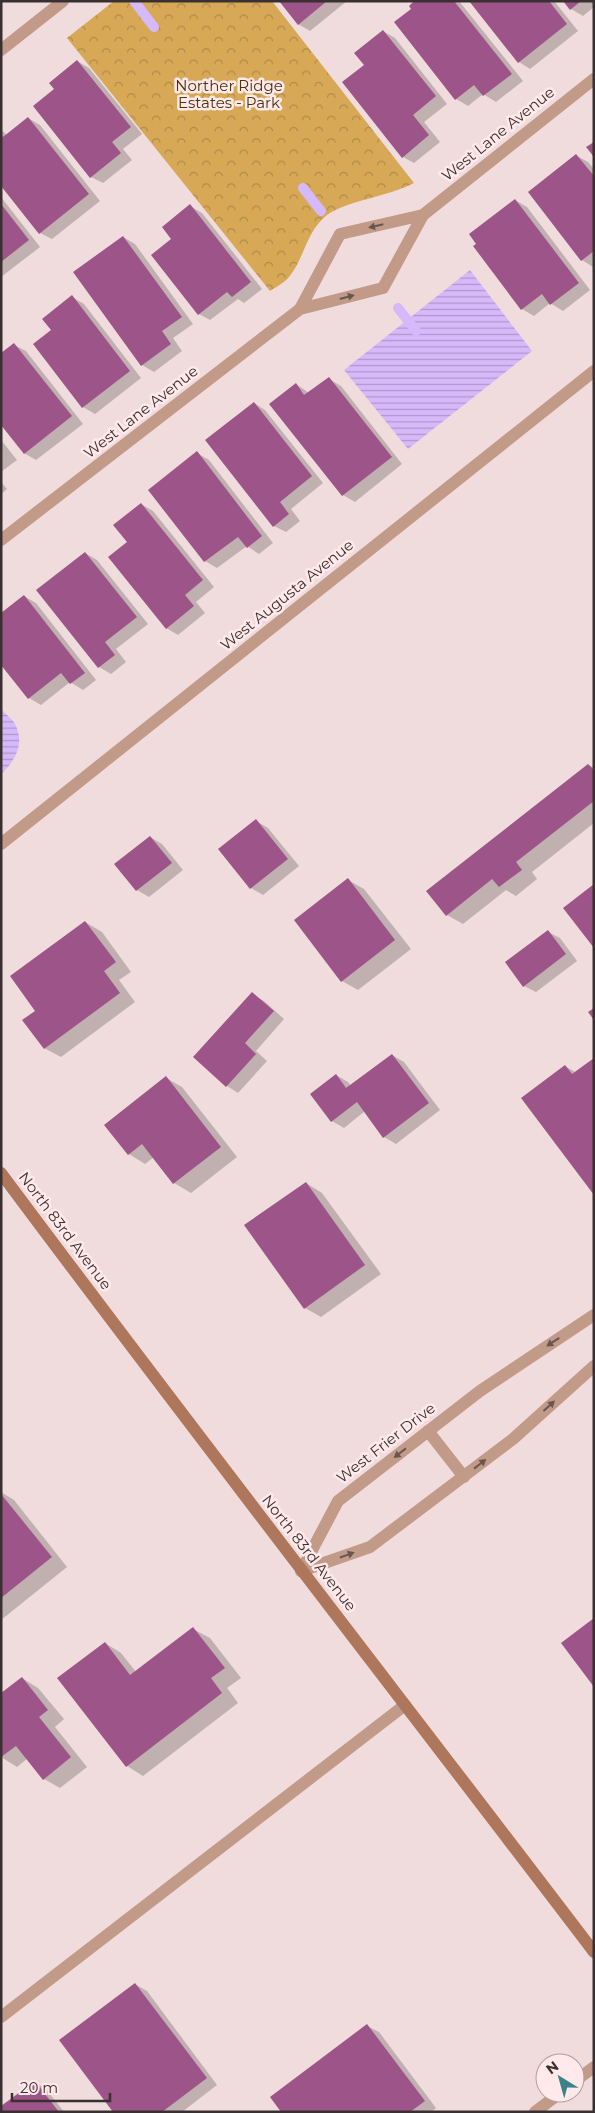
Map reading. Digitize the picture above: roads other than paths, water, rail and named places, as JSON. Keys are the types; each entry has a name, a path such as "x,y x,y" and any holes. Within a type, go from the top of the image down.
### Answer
{"main road":[{"name":"North 83rd Avenue","path":"1,1173 301,1571 368,1655 594,1952"}],"street":[{"path":"1,50 63,1"},
{"name":"West Lane Avenue","path":"1,540 300,309 383,288 423,215 594,79"},
{"name":"West Lane Avenue","path":"300,309 340,234 423,215"},
{"name":"West Augusta Avenue","path":"1,844 594,371"},
{"name":"West Frier Drive","path":"301,1571 338,1501 480,1391 594,1315"},
{"path":"301,1571 370,1547 513,1439 594,1366"},
{"path":"428,1431 464,1477"},
{"path":"1,2017 405,1705"},
{"path":"535,2112 547,2103"}],"waterway":[{"path":"134,1 154,27"},
{"path":"303,188 321,211"},
{"path":"398,308 416,331"}],"park label":[{"name":"Norther Ridge Estates - Park","path":"229,94"}]}
